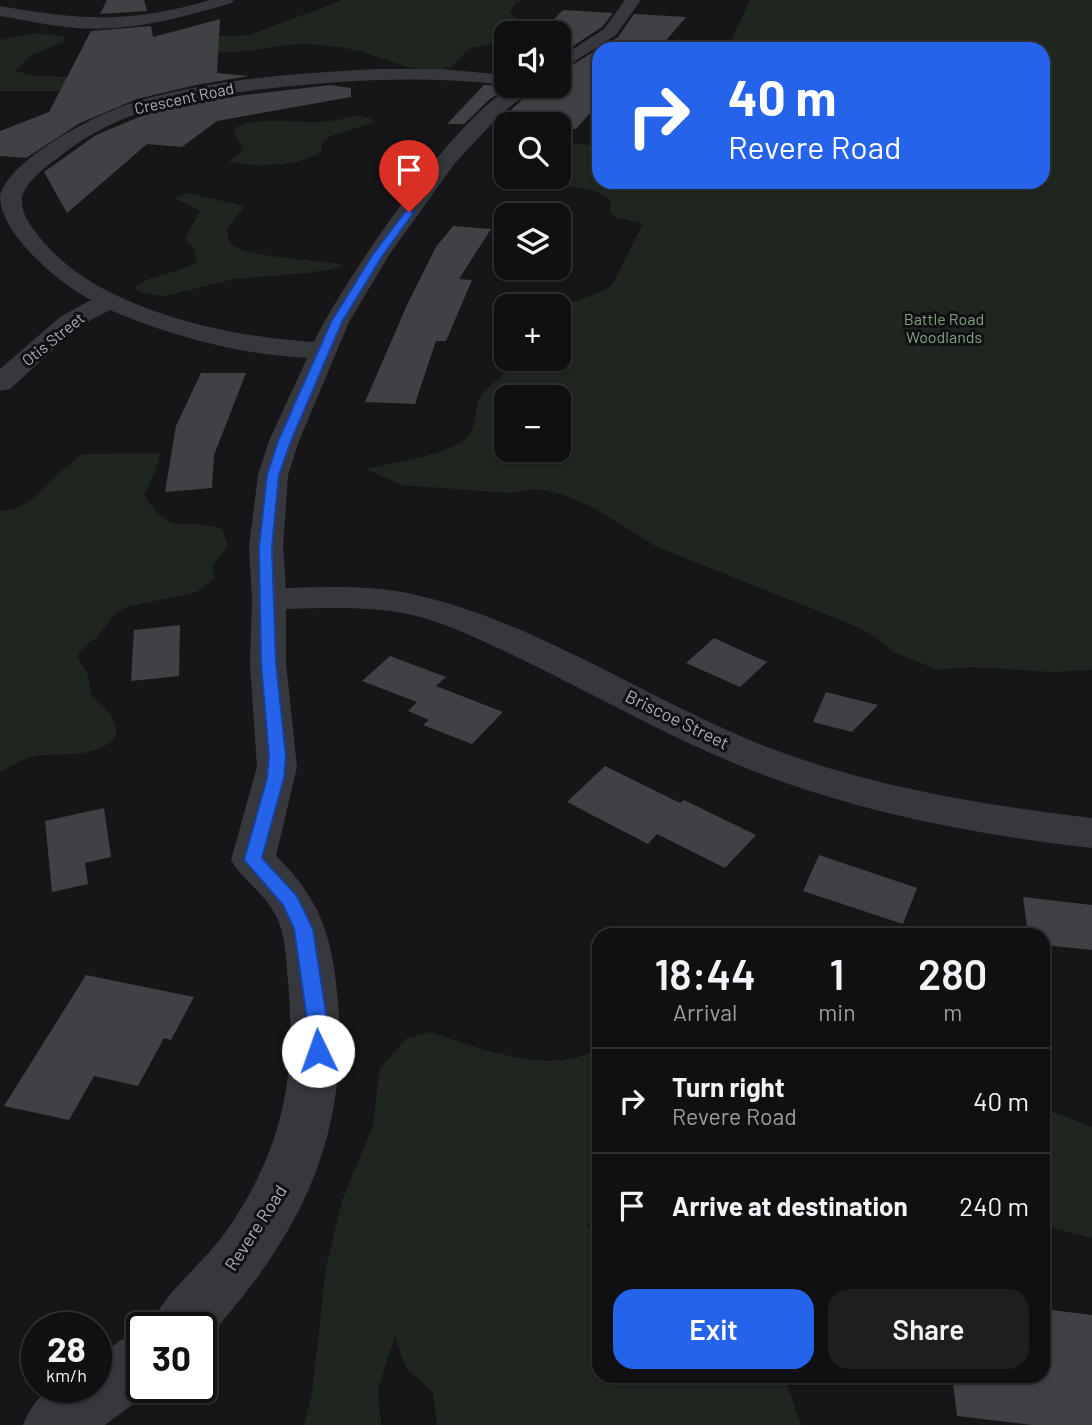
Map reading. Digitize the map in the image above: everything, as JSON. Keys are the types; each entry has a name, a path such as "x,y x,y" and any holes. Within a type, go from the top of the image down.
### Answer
{"street":[{"path":"0,10 76,23 125,23 226,0"},
{"path":"595,42 610,32 633,0"},
{"path":"571,58 592,44"},
{"name":"Crescent Road","path":"322,351 252,346 221,340 184,330 109,300 67,275 30,243 13,212 10,201 13,191 23,178 52,152 89,128 126,111 179,97 303,79 380,74 494,79"},
{"name":"Revere Road","path":"193,1312 223,1279 279,1199 297,1156 313,1095 318,1051 317,1020 304,929 291,901 253,860 276,778 278,757 268,663 266,523 273,475 322,351 336,322 378,254 448,159 493,111 511,98"},
{"name":"Otis Street","path":"0,383 76,317 109,300"},
{"name":"Briscoe Street","path":"269,599 371,598 429,609 495,634 717,740 811,778 872,797 940,813 1092,833"},
{"path":"54,1425 126,1373"}],"green space":[{"path":"343,0 525,0 516,2 510,13 519,21 494,21 494,43 468,49 452,65 438,70 407,67 355,50 327,46 297,45 240,52 215,51 219,36 249,35"},
{"name":"Battle Road Woodlands","path":"750,0 1092,0 1092,670 1052,672 970,667 938,670 894,652 867,632 843,621 657,547 592,507 561,494 536,489 509,493 402,485 366,469 435,453 460,443 471,432 481,396 506,371 571,371 571,302 601,292 612,285 643,224 615,217 609,211 611,202 601,194 571,187 571,143 592,145 592,189 1050,189 1050,42 730,42"},
{"path":"37,33 65,37 63,42 30,56 15,71 34,76 76,77 66,91 0,91 0,40"},
{"path":"358,116 370,118 375,122 328,137 321,145 322,151 303,160 277,165 250,165 229,161 243,150 233,130 241,125 262,121 320,122"},
{"path":"187,193 245,206 227,229 230,242 241,249 343,265 307,273 233,279 166,296 147,294 134,289 147,280 190,266 197,261 194,249 185,238 200,211 174,198"},
{"path":"160,453 156,470 144,495 154,509 170,522 222,529 228,546 212,567 214,579 197,592 126,607 115,614 97,637 79,652 78,659 87,673 92,697 115,722 114,737 108,744 83,753 35,756 0,772 0,511 18,507 31,500 81,454"},
{"path":"430,1032 492,1052 536,1060 578,1057 592,1051 592,1224 585,1225 592,1229 592,1383 786,1383 801,1425 437,1425 433,1392 406,1368 395,1336 378,1389 381,1425 304,1425 312,1394 326,1267 342,1201 373,1125 380,1068 407,1038"},
{"path":"1050,1111 1092,1127 1092,1238 1050,1228"}],"building":[{"path":"107,0 144,0 147,11 100,14"},
{"path":"563,10 613,13 602,27 571,47 571,21 552,21"},
{"path":"634,14 686,17 665,42 610,42 618,37"},
{"path":"220,19 217,73 249,76 137,99 80,123 26,158 0,156 0,131 49,112 91,31 151,26 153,37"},
{"path":"592,53 592,111 576,129 571,129 571,112 509,112 524,98 571,98 571,66"},
{"path":"330,85 351,88 351,97 217,121 182,147 147,144 67,213 44,172 96,135 151,112 211,99"},
{"path":"484,85 494,85 494,97 464,124 447,124"},
{"path":"453,226 491,229 459,279 472,280 446,341 436,341 415,404 365,402 407,305 436,247"},
{"path":"201,373 246,373 214,455 212,488 165,492 176,426"},
{"path":"180,625 179,676 131,681 134,630"},
{"path":"714,638 767,662 740,687 686,663"},
{"path":"390,656 446,677 436,686 503,712 472,744 423,725 429,720 408,711 417,702 362,681"},
{"path":"826,692 878,705 852,732 813,722"},
{"path":"605,766 680,803 684,800 756,835 725,868 657,834 648,844 567,802"},
{"path":"104,808 111,857 85,863 88,884 52,892 45,821"},
{"path":"819,855 917,888 903,924 803,891"},
{"path":"1023,897 1092,905 1092,950 1050,946 1050,928 1027,928"},
{"path":"86,975 194,997 171,1040 164,1038 138,1086 94,1076 69,1120 4,1106"},
{"path":"1050,1310 1092,1315 1092,1425 1032,1425 957,1416 953,1383 1050,1383"}],"route":[{"path":"318,1051 317,1020 304,929 291,901 253,860 276,778 278,757 268,663 266,523 273,475 316,364 336,322 378,254 409,212"}]}
